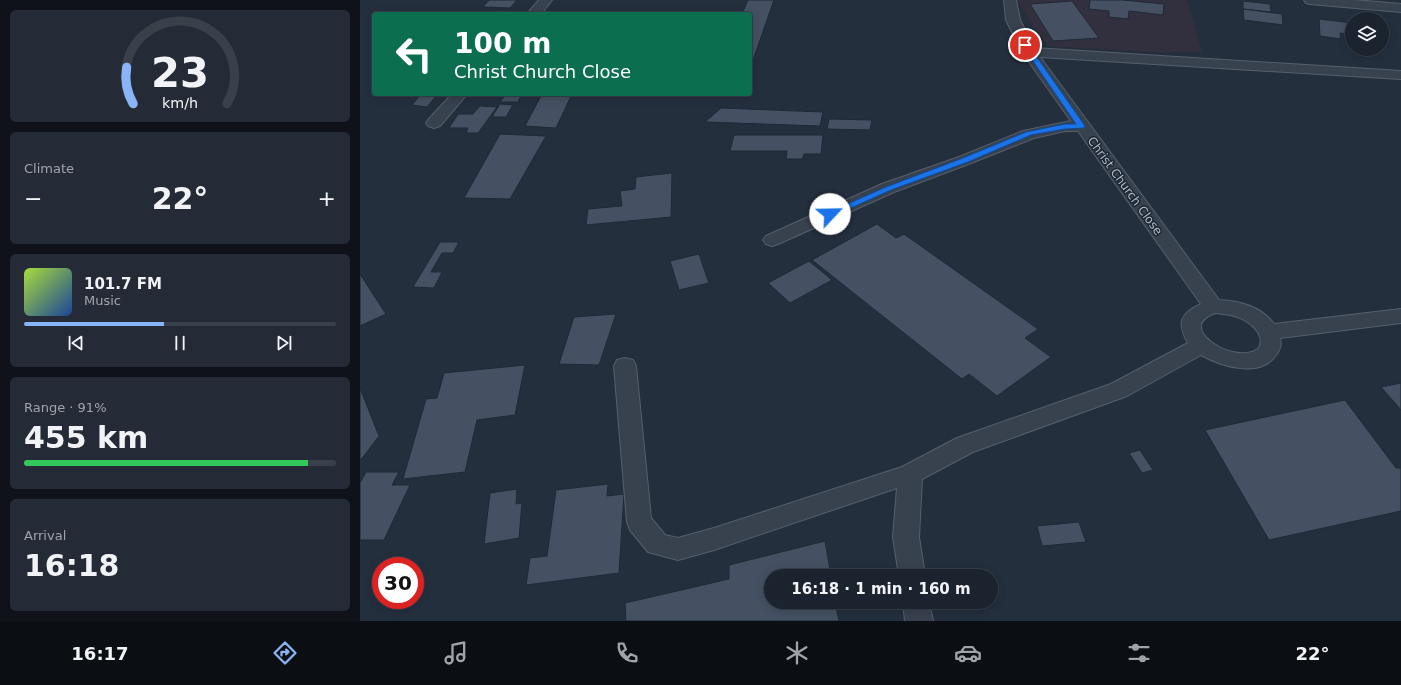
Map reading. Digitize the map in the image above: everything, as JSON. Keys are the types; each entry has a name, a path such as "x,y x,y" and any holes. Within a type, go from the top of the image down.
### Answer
{"street":[{"path":"536,12 546,0"},
{"name":"Christ Church Close","path":"1010,0 1013,20 1029,52 1081,126 1213,306"},
{"path":"1310,0 1401,8"},
{"path":"1029,52 1401,74"},
{"path":"434,123 458,96"},
{"path":"772,240 888,188 965,160 1029,134 1065,126 1081,126"},
{"path":"1213,306 1241,310 1252,315 1262,322 1269,332 1272,341 1270,350 1263,356 1252,361 1240,362 1226,359 1201,346 1194,337 1191,328 1192,320 1197,313 1213,306"},
{"path":"1269,332 1401,316"},
{"path":"625,366 639,522 657,544 678,549 910,474 965,445 1119,390 1201,346"},
{"path":"910,474 906,536 911,569"},
{"path":"917,609 919,621"}],"shaded area":[{"path":"1018,0 1187,0 1202,52 1146,52 1048,46 1032,25"}],"building":[{"path":"489,0 517,0 510,8 483,7"},
{"path":"748,0 774,0 752,63 752,12 743,12"},
{"path":"1090,0 1123,0 1164,4 1163,15 1129,11 1128,19 1109,17 1109,11 1089,9"},
{"path":"1072,1 1099,38 1053,41 1030,4"},
{"path":"1243,1 1270,4 1271,12 1243,9"},
{"path":"1243,9 1282,14 1283,25 1244,20"},
{"path":"1319,19 1345,22 1345,34 1340,33 1341,39 1320,36"},
{"path":"419,96 436,96 427,107 412,105"},
{"path":"504,96 521,96 518,102 500,102"},
{"path":"541,96 571,96 556,128 525,126"},
{"path":"500,104 513,105 506,117 492,117"},
{"path":"480,106 497,107 478,133 466,133 468,128 449,128 458,114 473,114"},
{"path":"721,108 823,112 820,126 705,122"},
{"path":"829,119 872,120 870,130 827,129"},
{"path":"500,134 546,136 510,199 464,198"},
{"path":"734,135 823,135 821,154 804,154 802,159 786,159 787,151 730,151"},
{"path":"672,173 671,217 586,225 588,209 622,206 620,191 635,189 636,177"},
{"path":"877,224 896,238 904,234 1038,329 1025,338 1051,357 997,396 969,374 962,379 812,260"},
{"path":"440,242 459,242 453,253 442,253 431,272 442,272 434,288 413,287"},
{"path":"699,254 709,283 679,290 670,261"},
{"path":"809,261 832,280 790,303 768,283"},
{"path":"360,274 386,314 360,326"},
{"path":"616,314 599,365 559,364 574,317"},
{"path":"525,365 515,415 477,420 465,472 403,479 426,399 437,398 444,373"},
{"path":"1401,383 1401,410 1381,387"},
{"path":"360,388 379,436 360,461"},
{"path":"1345,400 1396,468 1401,468 1401,511 1269,540 1205,430"},
{"path":"1140,450 1153,470 1142,473 1129,453"},
{"path":"366,472 399,472 392,485 410,485 384,540 360,540 360,483"},
{"path":"608,484 607,496 624,494 619,573 526,585 530,558 547,556 556,490"},
{"path":"517,489 516,504 522,503 519,538 484,544 490,493"},
{"path":"1079,522 1086,542 1042,546 1037,526"},
{"path":"825,541 830,569 764,569 764,609 836,609 839,621 626,621 625,603 729,579 729,565"}],"route":[{"path":"830,214 888,188 965,160 1029,134 1065,126 1081,126 1025,45"}]}
